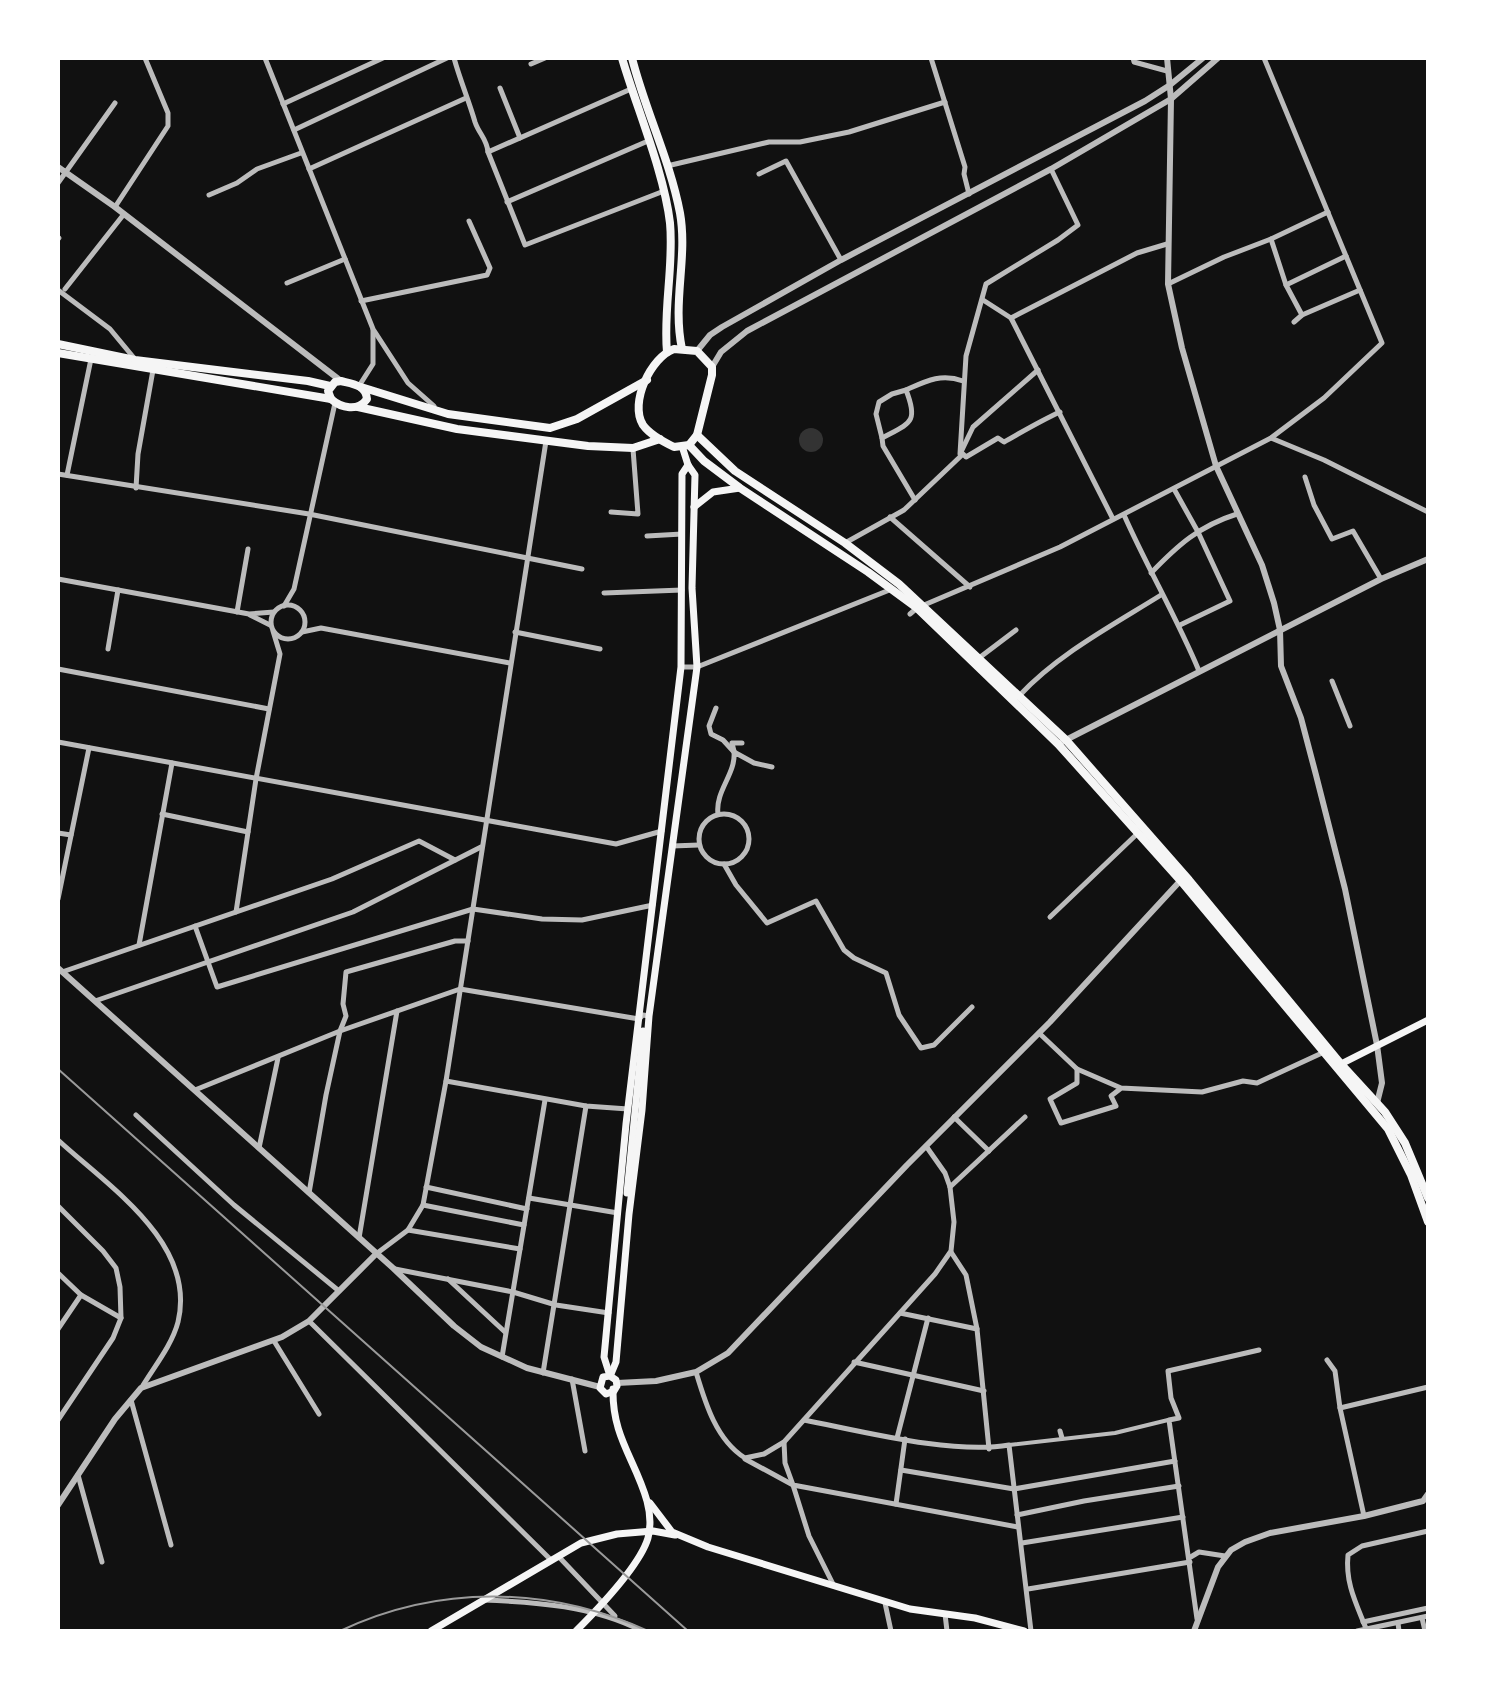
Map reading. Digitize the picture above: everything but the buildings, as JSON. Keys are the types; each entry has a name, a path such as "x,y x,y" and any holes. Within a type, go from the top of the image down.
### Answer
{"main road":[{"path":"622,58 664,191 670,233 665,314 667,352 639,397 640,417 643,425 660,439 674,447 685,446 697,435 712,367 697,351 682,349 667,352"},
{"path":"632,58 680,213 677,323 682,349"},
{"path":"58,344 135,360 330,386 341,381 448,414 536,428 550,428 577,419 647,380"},
{"path":"58,353 333,401 457,429 633,448 660,439"},
{"path":"330,386 328,391 333,401"},
{"path":"358,407 367,399 360,386"},
{"path":"697,435 735,471 845,543 1062,742 1138,833 1183,878 1322,1053 1377,1103 1405,1143 1428,1198"},
{"path":"606,1394 614,1391 617,1383 610,1376 604,1357 628,1109 697,667 692,588 695,475 688,465 685,446"},
{"path":"685,446 740,488 896,587"},
{"path":"576,1631 626,1576 648,1539 650,1519 647,1500 619,1436 613,1411 631,1135 653,905 681,667 682,474 688,465"},
{"path":"694,507 713,492 740,488"},
{"path":"917,610 979,658 1019,696 1183,878 1388,1129 1428,1222"},
{"path":"610,1376 616,1362 642,1110 644,1014"},
{"path":"1338,1065 1428,1020"},
{"path":"610,1376 603,1377 600,1387 606,1394 638,1483 672,1532 708,1547 833,1584 885,1603 975,1618 1024,1631"},
{"path":"431,1631 581,1543 617,1534 653,1531 679,1535"}],"street":[{"path":"115,207 168,126 168,113 145,58"},
{"path":"265,58 373,329 408,383 427,402 448,414"},
{"path":"283,104 383,58"},
{"path":"294,130 447,58"},
{"path":"454,58 466,98 479,130 488,141 488,152 525,245 664,191"},
{"path":"531,64 545,58"},
{"path":"931,58 965,167 969,194"},
{"path":"1133,58 1134,62 1167,71"},
{"path":"1167,58 1171,99 1168,284 1182,348 1216,466 1262,565 1280,630 1281,666 1301,718 1345,889 1377,1045 1382,1083 1377,1103"},
{"path":"697,351 710,335 722,327 841,260 1145,101 1203,58 1215,60"},
{"path":"917,610 1060,547 1271,438 1324,398 1382,343 1301,154 1264,58"},
{"path":"712,367 721,352 747,331 1051,169 1171,99 1215,60"},
{"path":"500,88 520,138"},
{"path":"488,152 631,89"},
{"path":"309,169 466,98"},
{"path":"666,166 769,142 800,142 849,132 945,102"},
{"path":"58,183 115,103"},
{"path":"507,202 648,141"},
{"path":"209,195 237,183 257,169 301,153"},
{"path":"759,174 786,161 841,260"},
{"path":"58,167 115,207 341,381"},
{"path":"961,454 966,356 986,284 1078,225 1051,169"},
{"path":"1168,284 1328,212"},
{"path":"124,214 62,290 110,329 135,360"},
{"path":"361,301 487,275 490,268 469,221"},
{"path":"1271,239 1286,285 1302,315"},
{"path":"1011,318 1137,253 1167,244"},
{"path":"1286,285 1346,256"},
{"path":"287,283 345,259"},
{"path":"1294,322 1302,315 1360,290"},
{"path":"983,300 1011,318 1113,519"},
{"path":"360,386 373,364 373,329"},
{"path":"67,475 91,359"},
{"path":"136,488 138,454 153,370"},
{"path":"845,543 915,500 961,454 973,427 1038,370"},
{"path":"915,500 883,446 876,414 879,402 933,378 949,375 963,381"},
{"path":"882,438 908,425 913,416 906,390"},
{"path":"58,579 249,614 274,612 284,606 294,589 333,401"},
{"path":"961,454 966,457 998,438 1004,442 1021,430 1060,412"},
{"path":"1271,438 1324,460 1428,512"},
{"path":"141,1388 274,1341 309,1321 376,1254 408,1230 423,1205 446,1081 546,441"},
{"path":"611,512 638,514 633,448"},
{"path":"58,474 309,514 582,569"},
{"path":"1305,477 1314,505 1332,539 1353,531 1381,579"},
{"path":"1174,489 1230,601 1180,625"},
{"path":"1151,573 1181,542 1237,514"},
{"path":"1124,515 1161,595 1180,625 1199,671"},
{"path":"890,517 970,587"},
{"path":"647,536 682,534"},
{"path":"237,612 248,549"},
{"path":"1062,742 1381,579 1428,559"},
{"path":"681,667 697,667 896,587"},
{"path":"294,589 304,620 321,628 510,663"},
{"path":"108,649 118,590"},
{"path":"604,593 682,590"},
{"path":"1019,696 1032,682 1082,645 1161,595"},
{"path":"284,606 298,609"},
{"path":"274,612 272,628 280,654"},
{"path":"249,614 272,628 281,638 292,639"},
{"path":"302,632 304,620"},
{"path":"236,912 256,779 280,654 302,632 321,628"},
{"path":"979,658 1016,630"},
{"path":"515,632 600,649"},
{"path":"58,669 269,709"},
{"path":"1332,681 1350,726"},
{"path":"716,708 709,726 711,734 754,763 772,767"},
{"path":"58,742 616,844 662,831"},
{"path":"718,814 717,803 735,762 732,743 742,743"},
{"path":"58,899 89,748"},
{"path":"139,945 172,763"},
{"path":"162,814 248,832"},
{"path":"718,814 737,817 744,823 749,839 744,854 738,860 724,864 707,858 699,845 701,828 718,814"},
{"path":"58,833 71,835"},
{"path":"1050,917 1138,833"},
{"path":"60,970 332,879 419,841 455,860"},
{"path":"671,846 699,845"},
{"path":"95,1001 353,912 482,847"},
{"path":"724,864 736,885 767,923 816,901 844,950 886,973 899,1015 921,1048 934,1045 972,1007"},
{"path":"617,1383 656,1381 696,1372 728,1353 954,1117 1039,1033 1183,878"},
{"path":"195,926 217,987 473,909 542,919 582,920 653,905"},
{"path":"309,1193 340,1031 346,1016 343,1004 346,972 455,941 468,941"},
{"path":"60,970 481,1347 543,1373 600,1387"},
{"path":"195,1090 340,1031 460,989 644,1014"},
{"path":"359,1238 398,1010"},
{"path":"1039,1033 1077,1069 1121,1088 1202,1092 1243,1081 1257,1083 1322,1053"},
{"path":"259,1148 278,1057"},
{"path":"1077,1069 1077,1083 1050,1099 1061,1123 1116,1106 1111,1096 1121,1088"},
{"path":"446,1081 545,1100 628,1109"},
{"path":"502,1357 545,1100"},
{"path":"543,1373 586,1106"},
{"path":"136,1115 234,1205 339,1291"},
{"path":"954,1117 989,1151"},
{"path":"950,1187 1025,1117"},
{"path":"58,1140 145,1219 168,1247 179,1289 178,1322 168,1346 58,1505"},
{"path":"745,1458 764,1454 784,1442 935,1274 951,1251 954,1222 950,1187 945,1173 926,1146"},
{"path":"426,1187 527,1209"},
{"path":"529,1198 618,1213"},
{"path":"423,1205 524,1225"},
{"path":"58,1206 116,1268 121,1318 113,1338 58,1420"},
{"path":"408,1230 520,1249"},
{"path":"951,1251 966,1275 977,1329 989,1449"},
{"path":"393,1268 513,1292 556,1305 609,1313"},
{"path":"58,1273 81,1295 121,1318"},
{"path":"447,1279 506,1333"},
{"path":"58,1329 81,1295"},
{"path":"899,1313 977,1329"},
{"path":"897,1438 928,1318"},
{"path":"309,1321 615,1616"},
{"path":"274,1341 319,1414"},
{"path":"803,1420 897,1438 989,1449 1115,1433 1179,1418 1171,1398 1168,1371 1259,1350"},
{"path":"1327,1360 1335,1371 1364,1516"},
{"path":"854,1362 984,1391"},
{"path":"696,1372 706,1406 720,1432 737,1453 793,1485 1018,1527"},
{"path":"572,1379 585,1451"},
{"path":"1340,1408 1428,1387"},
{"path":"131,1400 171,1545"},
{"path":"1169,1420 1197,1620"},
{"path":"1060,1431 1062,1438"},
{"path":"896,1504 905,1439"},
{"path":"784,1442 785,1463 809,1536 833,1584"},
{"path":"1009,1445 1031,1631"},
{"path":"901,1470 1014,1489 1175,1461"},
{"path":"78,1475 102,1562"},
{"path":"1017,1515 1179,1486"},
{"path":"1194,1631 1225,1556 1245,1542 1270,1533 1364,1516 1423,1501 1428,1494"},
{"path":"1022,1543 1183,1517"},
{"path":"1366,1630 1352,1599 1348,1555 1362,1546 1428,1531"},
{"path":"1028,1589 1190,1560 1199,1552 1225,1556"},
{"path":"482,1600 530,1602 590,1612 642,1631"},
{"path":"885,1603 891,1631"},
{"path":"1363,1622 1428,1608"},
{"path":"945,1614 947,1631"},
{"path":"1357,1631 1425,1617 1425,1631"},
{"path":"1398,1623 1399,1631"}],"shaded area":[{"path":"811,428 819,432 823,440 819,448 811,452 803,448 799,440 803,432"}],"railway":[{"path":"58,1069 688,1631"},
{"path":"340,1631 416,1605 455,1598 494,1596 572,1605 648,1631"}]}
